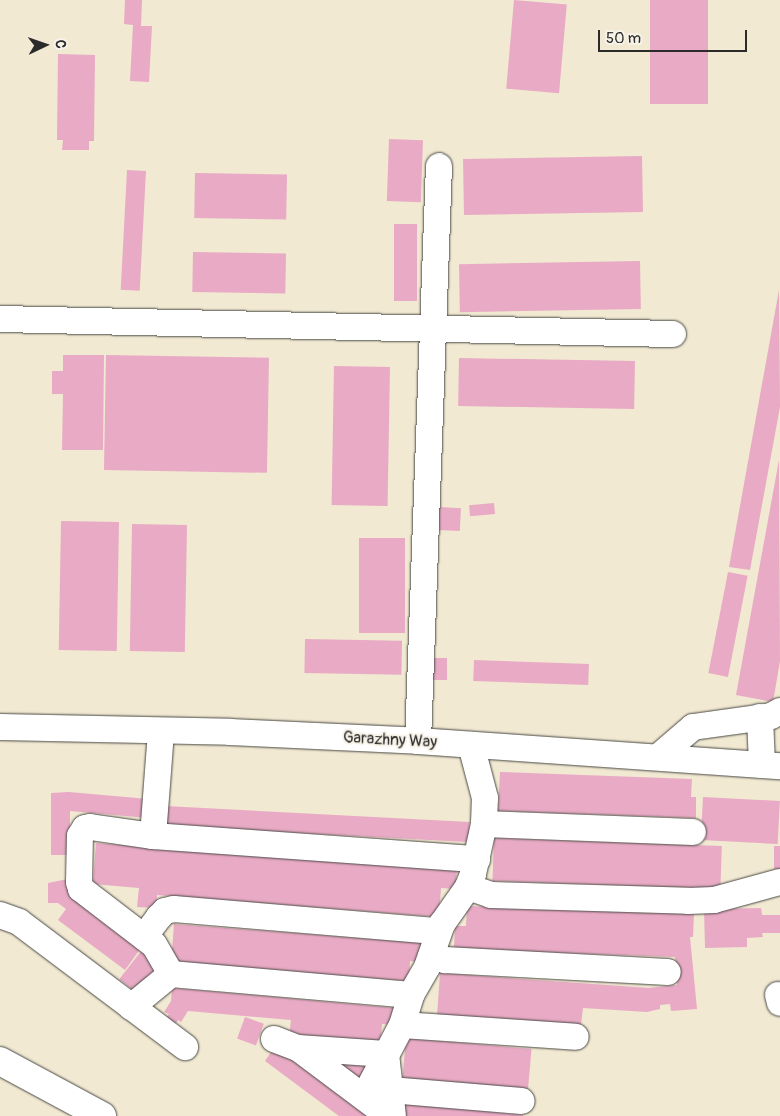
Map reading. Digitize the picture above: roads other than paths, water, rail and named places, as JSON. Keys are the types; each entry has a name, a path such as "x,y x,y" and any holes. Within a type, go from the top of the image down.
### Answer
{"main road":[{"path":"0,1061 102,1116"}],"street":[{"path":"418,741 439,166"},
{"path":"0,319 673,334"},
{"path":"658,757 693,727 770,714 771,766"},
{"name":"Garazhny Way","path":"0,727 418,741 771,766"},
{"path":"153,836 161,731"},
{"path":"364,1098 402,1025 411,995 431,956 438,931 468,887 477,859 484,824 484,788 471,745"},
{"path":"484,824 693,832"},
{"path":"171,974 154,944 82,889 79,882 80,836 85,828 90,827 153,836 477,859"},
{"path":"468,887 491,895 688,901 714,900 780,882"},
{"path":"144,937 159,916 165,911 174,909 438,931"},
{"path":"0,915 19,922 185,1046"},
{"path":"431,956 445,960 668,972"},
{"path":"131,1007 171,974 411,995"},
{"path":"402,1025 576,1037"},
{"path":"386,1054 286,1043 389,1116"},
{"path":"386,1054 393,1116"},
{"path":"390,1090 522,1101"}]}
